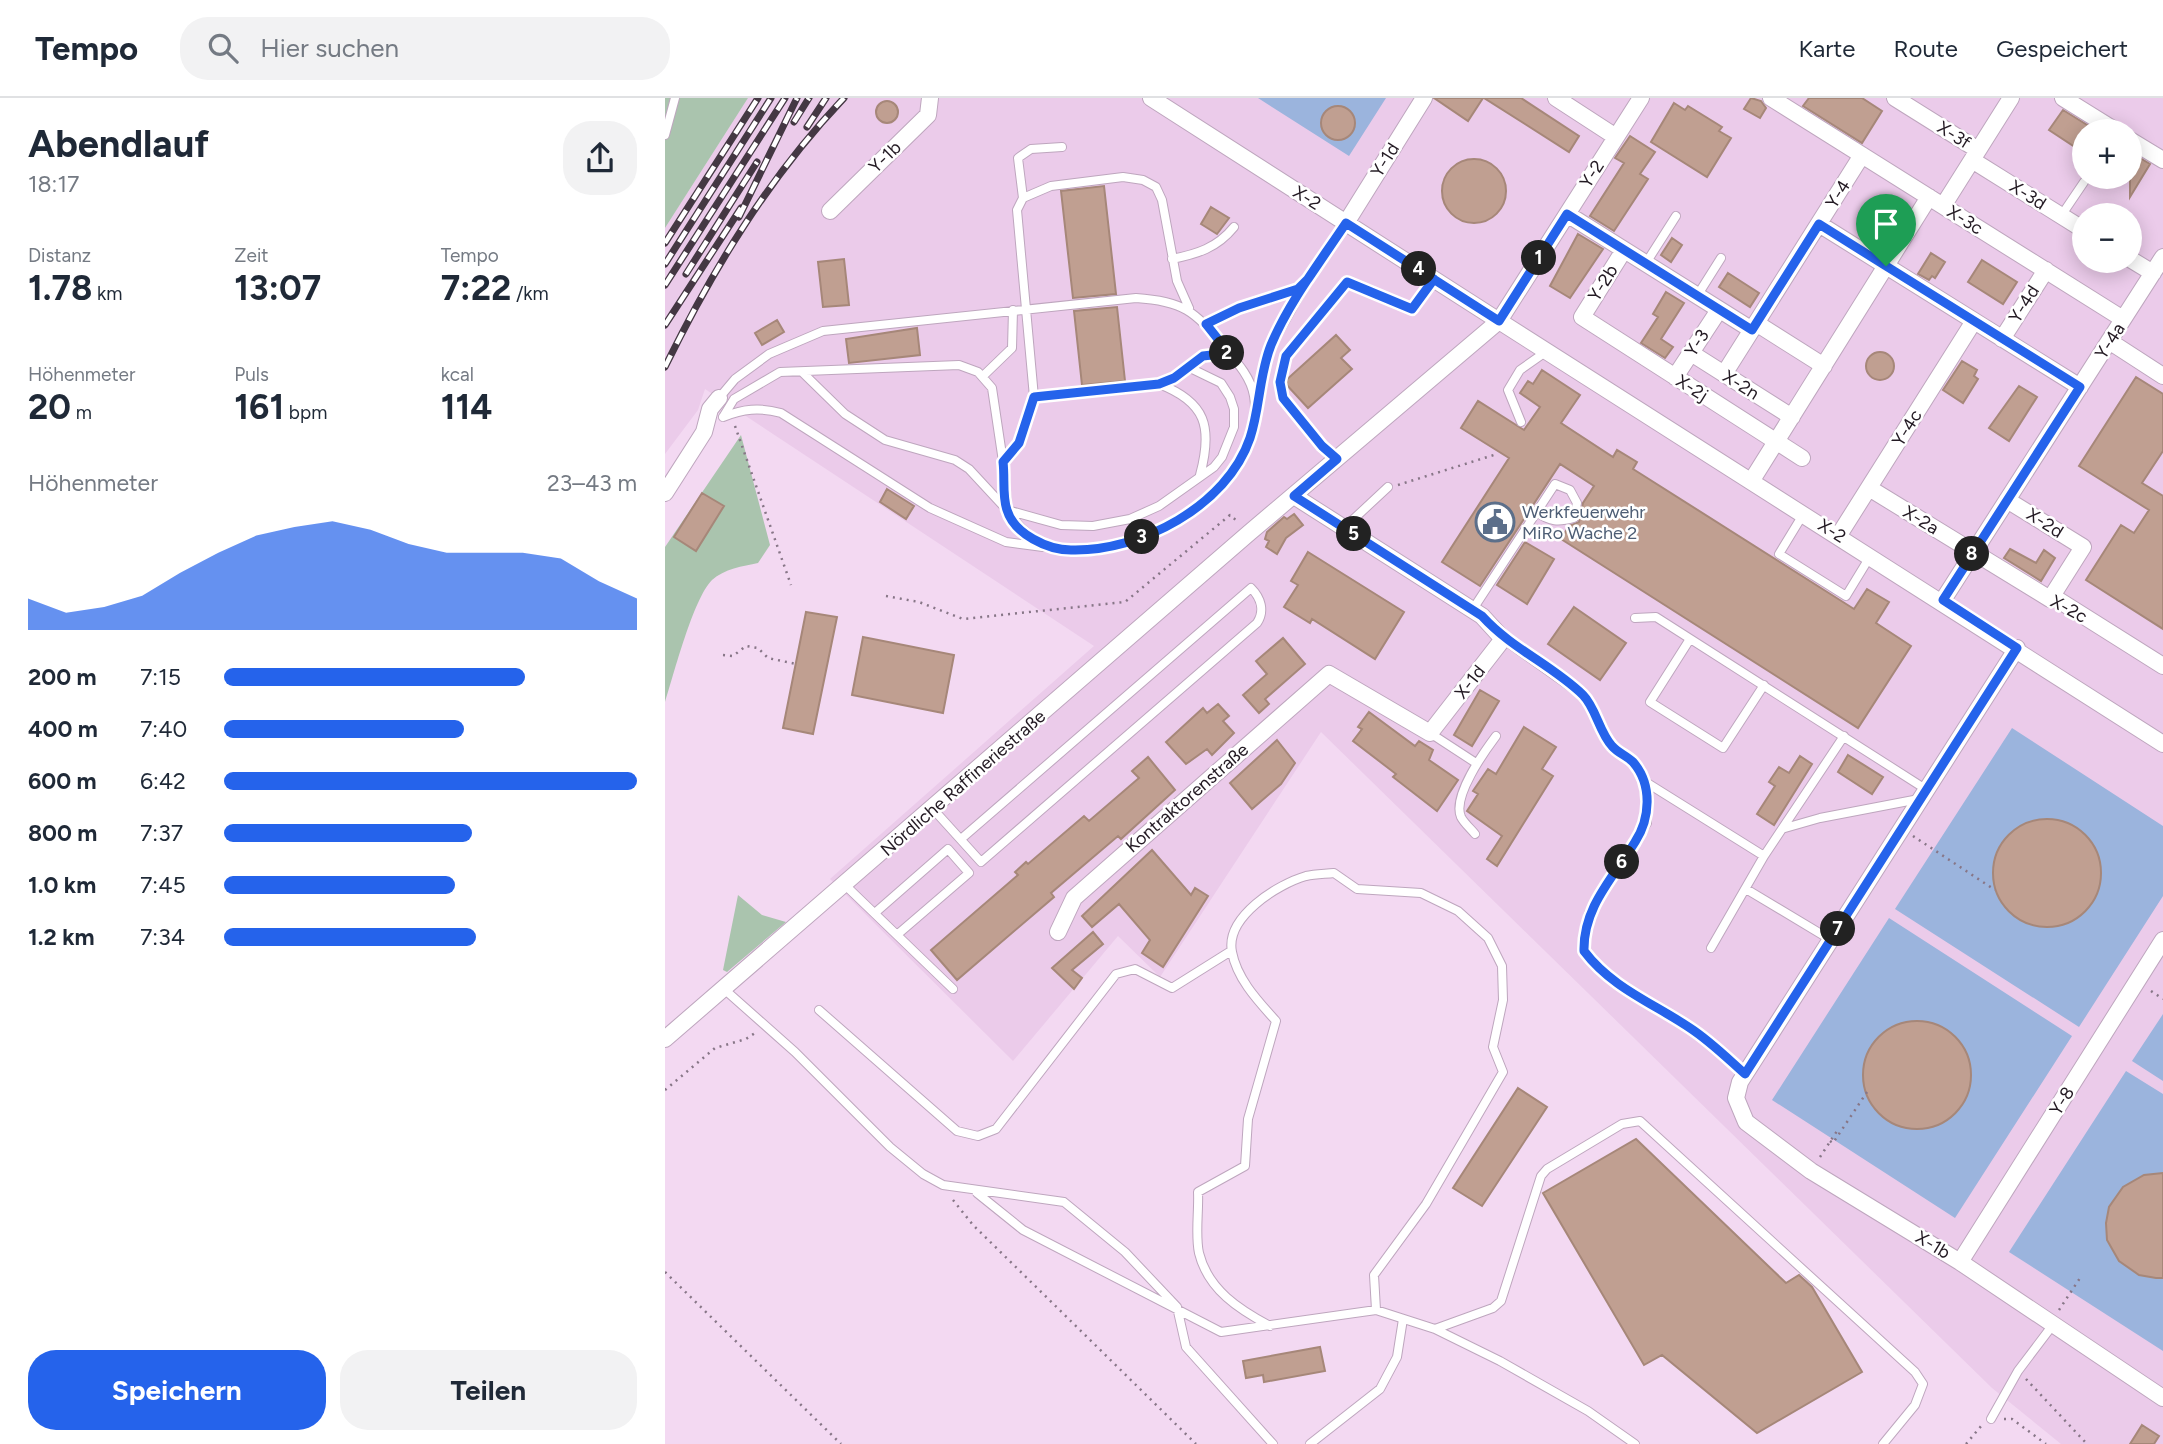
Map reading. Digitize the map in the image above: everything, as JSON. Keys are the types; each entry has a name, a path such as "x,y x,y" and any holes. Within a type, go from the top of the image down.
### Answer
{"street":[{"name":"Y-1b","path":"830,211 928,115 930,98"},
{"name":"X-2","path":"1151,98 1943,600 2163,744"},
{"name":"Y-1d","path":"1346,223 1424,98"},
{"path":"1556,98 1616,136"},
{"name":"Y-2","path":"1499,321 1641,98"},
{"name":"X-3c","path":"1771,98 2123,319"},
{"name":"X-3f","path":"1895,98 1975,155"},
{"path":"1752,480 1886,266 1975,155 2011,98"},
{"path":"2063,98 2097,119"},
{"path":"2142,147 2163,160"},
{"name":"Y-4","path":"1724,374 1862,155"},
{"name":"X-3d","path":"1975,155 2072,223"},
{"path":"1567,214 1719,310 1824,366"},
{"path":"1819,224 2080,387"},
{"name":"Y-2b","path":"1582,317 1624,250"},
{"name":"Y-4a","path":"1943,600 2163,257"},
{"path":"2142,266 2153,273"},
{"name":"Y-4d","path":"2003,339 2046,270"},
{"name":"Y-3","path":"1675,377 1719,310"},
{"name":"X-2j","path":"1582,317 1802,458"},
{"path":"1254,529 1499,321"},
{"name":"Y-4c","path":"1839,535 1974,321"},
{"path":"2109,341 2163,376"},
{"name":"X-2n","path":"1691,353 1791,417"},
{"path":"665,493 704,432 711,410 719,398"},
{"path":"704,432 723,417"},
{"name":"X-2a","path":"1869,488 1973,552"},
{"path":"1294,496 1472,610 1503,639"},
{"name":"X-2d","path":"2007,500 2083,547 2052,596"},
{"name":"Nördliche Raffineriestraße","path":"665,1039 1254,529"},
{"name":"X-2c","path":"1973,552 2050,599 2052,596 2163,666"},
{"name":"X-1d","path":"1430,733 1503,639"},
{"path":"1745,1074 2017,648"},
{"name":"Kontraktorenstraße","path":"1058,932 1074,898 1329,674 1430,733"},
{"name":"Y-8","path":"1960,1262 2163,940"},
{"name":"X-1b","path":"1745,1074 1736,1098 1746,1122 1811,1171 1960,1262 2163,1398"}],"lane":[{"path":"665,135 674,98"},
{"path":"1003,462 1019,443 1034,397 1017,211 1023,198 1018,158 1031,149 1062,147"},
{"path":"1023,198 1051,186 1123,177 1143,180 1156,187 1162,200 1177,281 1189,309"},
{"path":"2061,216 2079,189"},
{"path":"1646,263 1676,216"},
{"path":"723,417 748,409 764,408 781,413 951,518 1006,542 1084,551 1122,544 1186,514 1236,469 1249,440 1271,346 1308,279 1346,223"},
{"path":"1172,259 1208,249 1224,239 1234,227"},
{"path":"1697,296 1721,258"},
{"path":"1206,324 1239,308 1286,294 1308,279"},
{"path":"719,398 735,379 769,354 824,331 1136,298 1168,300 1189,309 1206,324 1249,380 1254,394 1255,412"},
{"path":"983,376 1012,348 1013,310"},
{"path":"1521,422 1508,390 1520,370 1547,351"},
{"path":"1034,397 1159,384 1203,356 1229,353"},
{"path":"723,417 734,399 780,372 959,365 983,376 992,388 1007,510"},
{"path":"1007,510 1061,526 1093,526 1130,519 1183,492 1200,475 1215,467 1234,427 1234,410 1221,383 1188,367"},
{"path":"802,372 845,414 885,440 955,460 969,468 1034,539 1052,548"},
{"path":"1159,384 1188,397 1200,409 1206,453 1200,475"},
{"path":"1472,610 1555,484 1570,490 1577,503 1574,517 1558,522 1545,519 1537,512"},
{"path":"1344,528 1388,487"},
{"path":"1804,513 1779,554 1846,596 1871,555"},
{"path":"933,809 981,862 1257,623 1262,611 1251,588 961,839"},
{"path":"1635,618 1655,617 1844,736 1924,794"},
{"path":"1503,639 1585,697 1611,746 1633,763 1644,781 1764,856"},
{"path":"1690,639 1650,702 1723,748 1763,685"},
{"path":"1430,733 1476,763"},
{"path":"1475,834 1461,816 1459,804 1476,763 1496,736"},
{"path":"1711,948 1764,856 1844,736"},
{"path":"1644,781 1647,823 1589,913 1584,934 1584,951 1609,978 1637,998 1689,1027 1745,1074"},
{"path":"1785,828 1924,794"},
{"path":"876,912 948,849 969,873 898,934"},
{"path":"1270,1326 1236,1308 1216,1288 1199,1254 1198,1192 1245,1166 1248,1119 1276,1021 1250,993 1231,951 1236,930 1251,904 1305,876 1333,873 1357,889 1421,893 1458,911 1488,938 1502,966 1503,1000 1493,1047 1503,1072 1426,1204 1374,1275 1376,1310"},
{"path":"845,885 953,989"},
{"path":"1746,889 1831,940"},
{"path":"819,1010 957,1131 978,1136 996,1129 1116,974 1135,969 1172,988 1231,951"},
{"path":"724,989 766,1026 890,1147 943,1185 976,1192 1064,1202 1125,1252 1177,1307 1186,1347 1273,1444"},
{"path":"1435,1329 1493,1308 1501,1301 1541,1176 1547,1168 1622,1124 1640,1121 1915,1372 1923,1384 1920,1397 1883,1444"},
{"path":"976,1192 1023,1230 1221,1332 1376,1310 1435,1329 1542,1384 1635,1444"},
{"path":"1310,1444 1380,1389 1397,1357 1402,1319"},
{"path":"1991,1419 2018,1371 2051,1325"}],"path":[{"path":"1337,459 1322,446 1299,418 1300,415 1283,398 1280,382 1286,356 1347,282 1412,309 1434,279"},
{"path":"723,417 739,429 791,584"},
{"path":"1388,487 1497,454"},
{"path":"886,596 919,602 963,619 1125,602 1230,515 1254,529"},
{"path":"723,654 733,656 746,646 758,648 768,658 796,664"},
{"path":"1902,829 1995,890"},
{"path":"665,1090 715,1048 746,1039 766,1026"},
{"path":"1830,1141 1833,1143 1867,1092"},
{"path":"1811,1171 1837,1131"},
{"path":"943,1185 973,1225 1196,1444"},
{"path":"665,1272 841,1444"},
{"path":"2051,1325 2080,1278"},
{"path":"2018,1371 2087,1444"},
{"path":"1966,1444 1975,1430 1991,1419 2012,1419 2046,1444"}],"shaded area":[{"path":"748,98 2163,98 2163,1444 2061,1444 1992,1388 1321,732 1160,977 1118,936 1013,1061 830,879 1094,646 705,389 698,410 665,454 665,228"}],"green space":[{"path":"665,98 748,98 665,228"},
{"path":"741,435 770,545 758,563 722,573 712,580 705,590 691,620 665,702 665,547"},
{"path":"738,895 762,915 786,922 727,972 723,970"}],"water":[{"path":"1258,98 1386,98 1349,156"},
{"path":"2012,728 2163,826 2163,896 2079,1027 1895,909"},
{"path":"1889,918 2072,1036 1955,1218 1772,1100"},
{"path":"2163,1014 2163,1081 2132,1061"},
{"path":"2126,1071 2163,1094 2163,1351 2009,1252"}],"building":[{"path":"1434,98 1483,98 1468,121"},
{"path":"1484,98 1521,98 1579,136 1569,152"},
{"path":"1751,98 1761,101 1766,108 1760,118 1744,109"},
{"path":"1809,98 1862,98 1882,111 1862,143 1803,106"},
{"path":"887,101 895,104 898,112 895,120 887,123 879,120 876,112 879,104"},
{"path":"1674,103 1685,110 1688,106 1722,127 1719,131 1731,138 1707,177 1651,142"},
{"path":"1338,106 1350,111 1355,123 1350,135 1338,140 1326,135 1321,123 1326,111"},
{"path":"2063,110 2078,119 2072,119 2072,145 2049,130"},
{"path":"1630,136 1655,152 1640,174 1648,179 1614,231 1590,216 1624,163 1615,158"},
{"path":"1474,159 1497,168 1506,191 1497,214 1474,223 1451,214 1442,191 1451,168"},
{"path":"2142,159 2150,164 2142,177"},
{"path":"1104,186 1116,294 1073,298 1061,191"},
{"path":"1211,207 1229,218 1217,234 1201,224"},
{"path":"1578,234 1603,249 1570,298 1550,286"},
{"path":"1672,238 1682,245 1671,262 1661,255"},
{"path":"1931,253 1945,262 1935,278 1932,276 1929,280 1918,274"},
{"path":"844,259 849,305 823,307 818,262"},
{"path":"1982,260 2017,282 2003,304 1968,282"},
{"path":"1728,273 1759,293 1750,307 1719,287"},
{"path":"1666,292 1684,303 1661,339 1673,347 1665,358 1641,343 1658,317 1653,314"},
{"path":"1117,307 1125,381 1082,385 1074,311"},
{"path":"777,320 784,332 762,345 755,333"},
{"path":"917,328 920,355 849,363 846,339"},
{"path":"1336,335 1350,350 1341,358 1352,369 1308,408 1284,382"},
{"path":"1880,352 1890,356 1894,366 1890,376 1880,380 1870,376 1866,366 1870,356"},
{"path":"1962,361 1977,370 1974,376 1978,379 1963,403 1943,390"},
{"path":"1542,370 1580,395 1561,423 1613,457 1617,450 1637,462 1633,469 1854,609 1867,589 1889,602 1876,623 1911,646 1858,728 1561,539 1569,526 1579,522 1583,503 1594,486 1560,464 1480,586 1442,562 1509,458 1461,428 1478,401 1524,430 1540,407 1520,393 1528,381 1533,384"},
{"path":"2136,377 2163,394 2163,451 2142,483 2163,496 2163,629 2086,580 2121,525 2134,533 2149,510 2079,466"},
{"path":"2019,386 2037,397 2009,441 1989,428"},
{"path":"887,489 914,506 906,519 880,502"},
{"path":"702,493 724,506 696,551 674,537"},
{"path":"1294,514 1303,525 1286,538 1277,554 1266,547 1269,541 1265,539 1267,532 1284,517 1287,519"},
{"path":"1525,542 1554,559 1527,604 1497,585"},
{"path":"2010,549 2036,563 2044,550 2055,558 2041,581 2004,558"},
{"path":"1308,552 1404,612 1375,659 1312,619 1310,623 1284,607 1298,585 1291,581"},
{"path":"1574,607 1626,643 1600,680 1548,644"},
{"path":"806,612 837,617 813,734 783,728"},
{"path":"863,637 954,655 943,713 852,695"},
{"path":"1283,638 1305,664 1265,699 1269,704 1259,713 1243,695 1267,674 1256,661"},
{"path":"1480,690 1499,701 1472,746 1454,735"},
{"path":"1218,704 1229,716 1223,721 1234,733 1212,755 1207,749 1186,764 1166,742 1203,708 1207,713"},
{"path":"1369,712 1415,746 1419,741 1433,750 1429,760 1458,780 1437,811 1393,777 1396,774 1353,741 1362,729 1358,727"},
{"path":"1524,727 1556,747 1542,769 1553,776 1497,866 1487,859 1502,836 1467,811 1478,794 1473,791 1488,769 1496,774"},
{"path":"1277,740 1295,763 1281,784 1252,809 1230,783"},
{"path":"1848,755 1883,777 1872,794 1838,772"},
{"path":"1800,756 1812,764 1774,825 1757,814 1775,786 1769,782 1779,767 1789,773"},
{"path":"1148,757 1175,790 1121,839 1118,836 1051,893 1054,897 957,980 931,950 1018,875 1015,872 1026,862 1028,864 1084,816 1089,821 1139,778 1132,771"},
{"path":"2047,819 2077,828 2085,835 2092,843 2101,873 2092,903 2085,911 2077,918 2047,927 2017,918 2009,911 2002,903 1993,873 2002,843 2009,835 2017,828"},
{"path":"1152,850 1191,895 1195,888 1208,896 1163,967 1142,953 1150,940 1119,904 1092,927 1082,916"},
{"path":"1093,932 1103,944 1072,970 1082,978 1074,989 1052,968"},
{"path":"1917,1021 1947,1030 1955,1037 1962,1045 1971,1075 1962,1105 1955,1113 1947,1120 1917,1129 1887,1120 1879,1113 1872,1105 1863,1075 1872,1045 1879,1037 1887,1030"},
{"path":"1518,1088 1547,1107 1482,1206 1453,1188"},
{"path":"1636,1139 1786,1283 1799,1275 1812,1287 1862,1372 1757,1433 1662,1355 1644,1365 1543,1193"},
{"path":"2163,1173 2163,1278 2156,1278 2139,1275 2119,1261 2107,1240 2106,1223 2109,1207 2123,1187 2144,1175"},
{"path":"1320,1347 1325,1371 1264,1382 1263,1375 1246,1378 1243,1361"},
{"path":"2142,1425 2159,1436 2154,1444 2130,1444"}],"railway":[{"path":"665,243 758,98"},
{"path":"665,264 771,98"},
{"path":"665,285 785,98"},
{"path":"739,217 797,98"},
{"path":"794,122 809,98"},
{"path":"807,127 826,98"},
{"path":"665,367 744,226 791,160 844,98"},
{"path":"686,274 757,162"},
{"path":"665,325 741,208"}],"place":[{"name":"Werkfeuerwehr MiRo Wache 2","path":"1495,522"}],"route":[{"path":"1886,266 1819,224 1752,330 1567,214 1499,321 1434,279 1346,223 1323,258 1308,279 1298,289 1225,313 1206,324 1229,353 1203,356 1174,378 1159,384 1034,397 1019,443 1003,462 1007,510 1021,529 1052,548 1084,551 1102,549 1122,544 1168,525 1186,514 1226,481 1236,469 1249,440 1262,375 1271,346 1308,279 1346,223 1434,279 1412,309 1347,282 1286,356 1280,382 1283,398 1300,415 1299,418 1322,446 1337,459 1294,496 1482,616 1503,639 1585,697 1611,746 1633,763 1644,781 1647,823 1589,913 1584,934 1584,951 1609,978 1637,998 1689,1027 1745,1074 2017,648 1943,600 2080,387 1886,266"}]}
